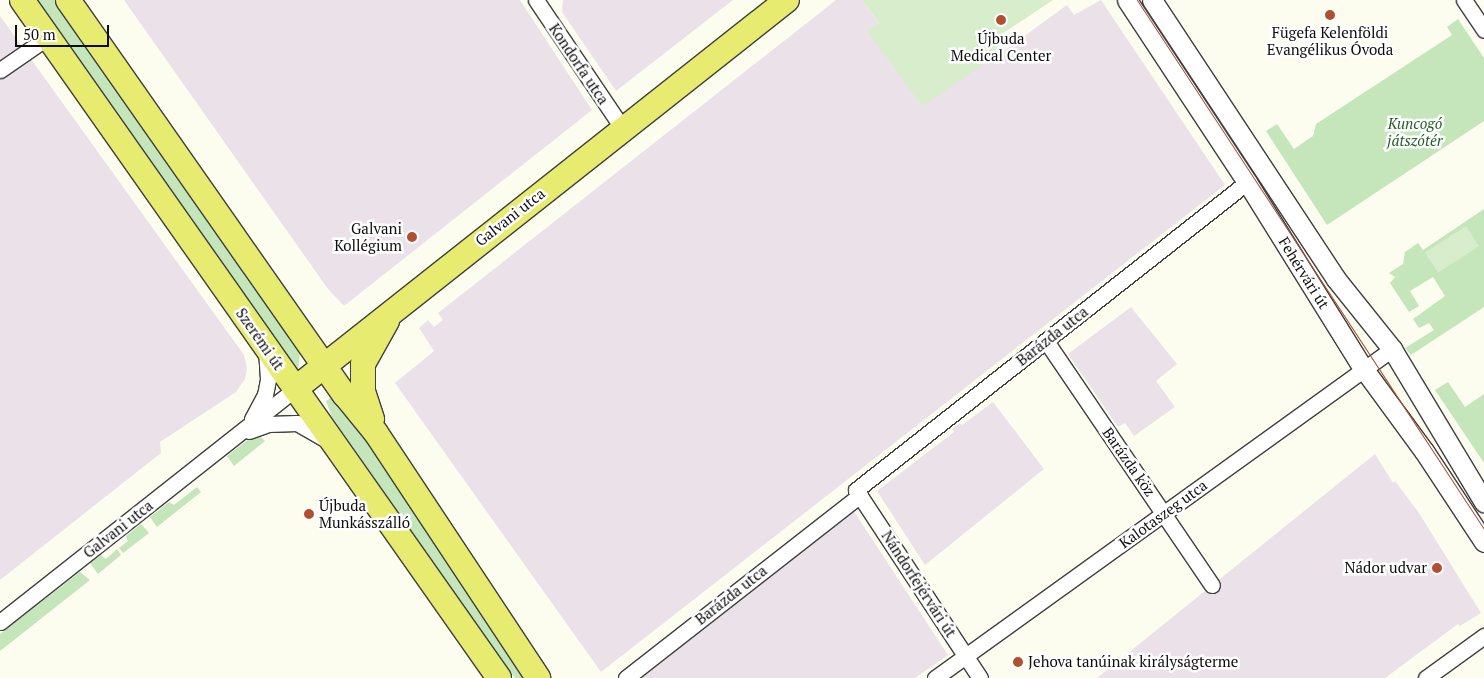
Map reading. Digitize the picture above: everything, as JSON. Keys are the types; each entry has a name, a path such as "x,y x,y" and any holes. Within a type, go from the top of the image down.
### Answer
{"main road":[{"name":"Szerémi út","path":"22,0 499,678"},
{"path":"68,0 324,364 376,433 538,678"},
{"name":"Galvani utca","path":"296,389 324,364 402,302 787,0"},
{"path":"376,433 363,392 363,364 382,327 402,302"}],"street":[{"name":"Kondorfa utca","path":"536,0 623,129"},
{"name":"Fehérvári út","path":"1127,0 1247,182 1363,368 1424,451 1484,542"},
{"name":"Fehérvári út","path":"1152,0 1336,279 1392,350 1484,502"},
{"path":"1471,2 1484,30"},
{"path":"0,70 48,37"},
{"name":"Barázda utca","path":"626,678 1247,182"},
{"name":"Barázda köz","path":"1046,341 1212,584"},
{"name":"Galvani utca","path":"236,437 252,418 265,395 268,380 264,344"},
{"name":"Kalotaszeg utca","path":"935,678 1363,368 1392,350"},
{"name":"Galvani utca","path":"0,622 296,389"},
{"name":"Galvani utca","path":"236,437 260,426 296,423 315,431 337,449"},
{"name":"Nándorfejérvári út","path":"858,493 980,678"},
{"path":"1426,678 1484,636"}],"shaded area":[{"path":"124,0 520,0 592,110 344,306 328,289"},
{"path":"563,0 733,0 616,91 562,12"},
{"path":"836,0 862,0 879,23 868,31 1002,52 1067,5 1074,15 1101,0 1225,185 601,672 395,383 434,351 419,328 428,320 434,327 443,320 438,313"},
{"path":"0,16 244,355 247,368 245,379 236,392 160,442 161,453 0,580"},
{"path":"1131,307 1177,364 1156,381 1175,407 1134,436 1125,423 1118,427 1068,354"},
{"path":"993,402 1044,469 925,565 877,491 954,432 952,429 960,423 962,425"},
{"path":"1375,454 1393,483 1395,481 1419,513 1481,613 1460,626 1458,624 1385,678 1097,678"},
{"path":"853,510 948,655 915,678 639,678"}],"green space":[{"path":"31,0 60,0 300,352 298,374"},
{"path":"862,0 1053,0 993,40 1002,52 922,106 867,31 879,23"},
{"name":"Kuncogó játszótér","path":"1458,19 1484,58 1484,121 1327,225 1266,131 1277,124 1294,149 1313,136 1316,124 1452,35 1447,27"},
{"path":"1484,209 1484,307 1411,355 1405,348 1434,330 1429,323 1419,328 1413,319 1445,296 1433,277 1410,291 1419,306 1409,312 1390,283 1395,277 1389,273 1403,264 1405,252 1418,243 1423,250"},
{"path":"1466,226 1479,246 1438,273 1425,253"},
{"path":"1448,382 1465,407 1484,394 1484,463 1435,390"},
{"path":"336,394 530,678 515,678 423,554 399,513 332,417 326,401"},
{"path":"254,435 260,436 265,441 234,466 227,456"},
{"path":"197,487 201,492 157,527 150,517 169,502 174,505"},
{"path":"141,524 149,533 123,553 119,548 128,541 126,536"},
{"path":"117,549 121,555 98,574 90,563 101,555 106,559"},
{"path":"80,572 90,580 0,651 0,634"}],"tram line":[{"path":"1137,0 1484,529"}],"place":[{"name":"Fügefa Kelenföldi Evangélikus Óvoda","path":"1330,15"},
{"name":"Újbuda Medical Center","path":"1001,20"},
{"name":"Galvani Kollégium","path":"412,237"},
{"name":"Újbuda Munkásszálló","path":"309,514"},
{"name":"Nádor udvar","path":"1437,568"},
{"name":"Jehova tanúinak királyságterme","path":"1018,662"}]}
